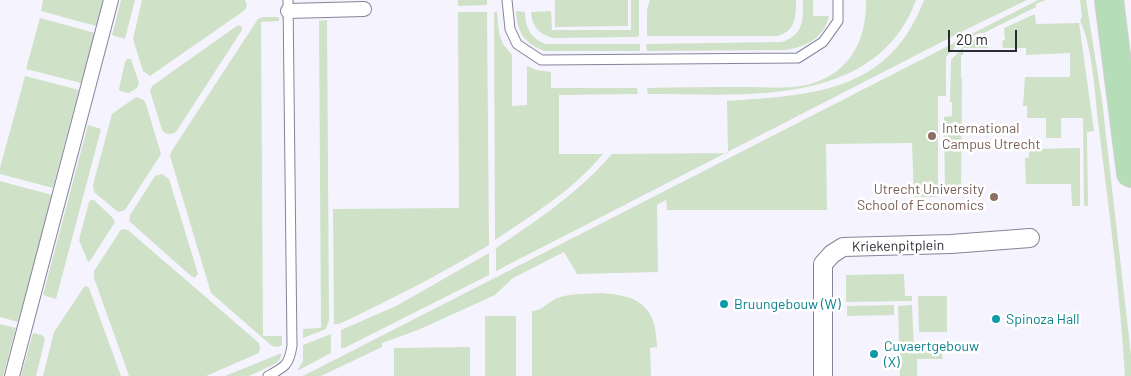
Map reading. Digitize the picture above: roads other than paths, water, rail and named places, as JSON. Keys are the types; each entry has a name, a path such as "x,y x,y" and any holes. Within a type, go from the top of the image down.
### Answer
{"main road":[{"path":"1109,0 1131,173"}],"street":[{"path":"12,376 110,0"},
{"path":"288,5 364,9"},
{"name":"Kriekenpitplein","path":"823,376 824,264 832,254 843,247 950,244 1030,238"}],"lane":[{"path":"507,0 510,29 517,44 541,60 798,58 823,42 838,21 838,0"},
{"path":"268,376 285,367 290,359 292,346 288,5"}],"place":[{"name":"International Campus Utrecht","path":"932,136"},
{"name":"Utrecht University School of Economics","path":"994,197"},
{"name":"Bruungebouw (W)","path":"724,304"},
{"name":"Spinoza Hall","path":"996,319"},
{"name":"Cuvaertgebouw (X)","path":"874,354"}]}
